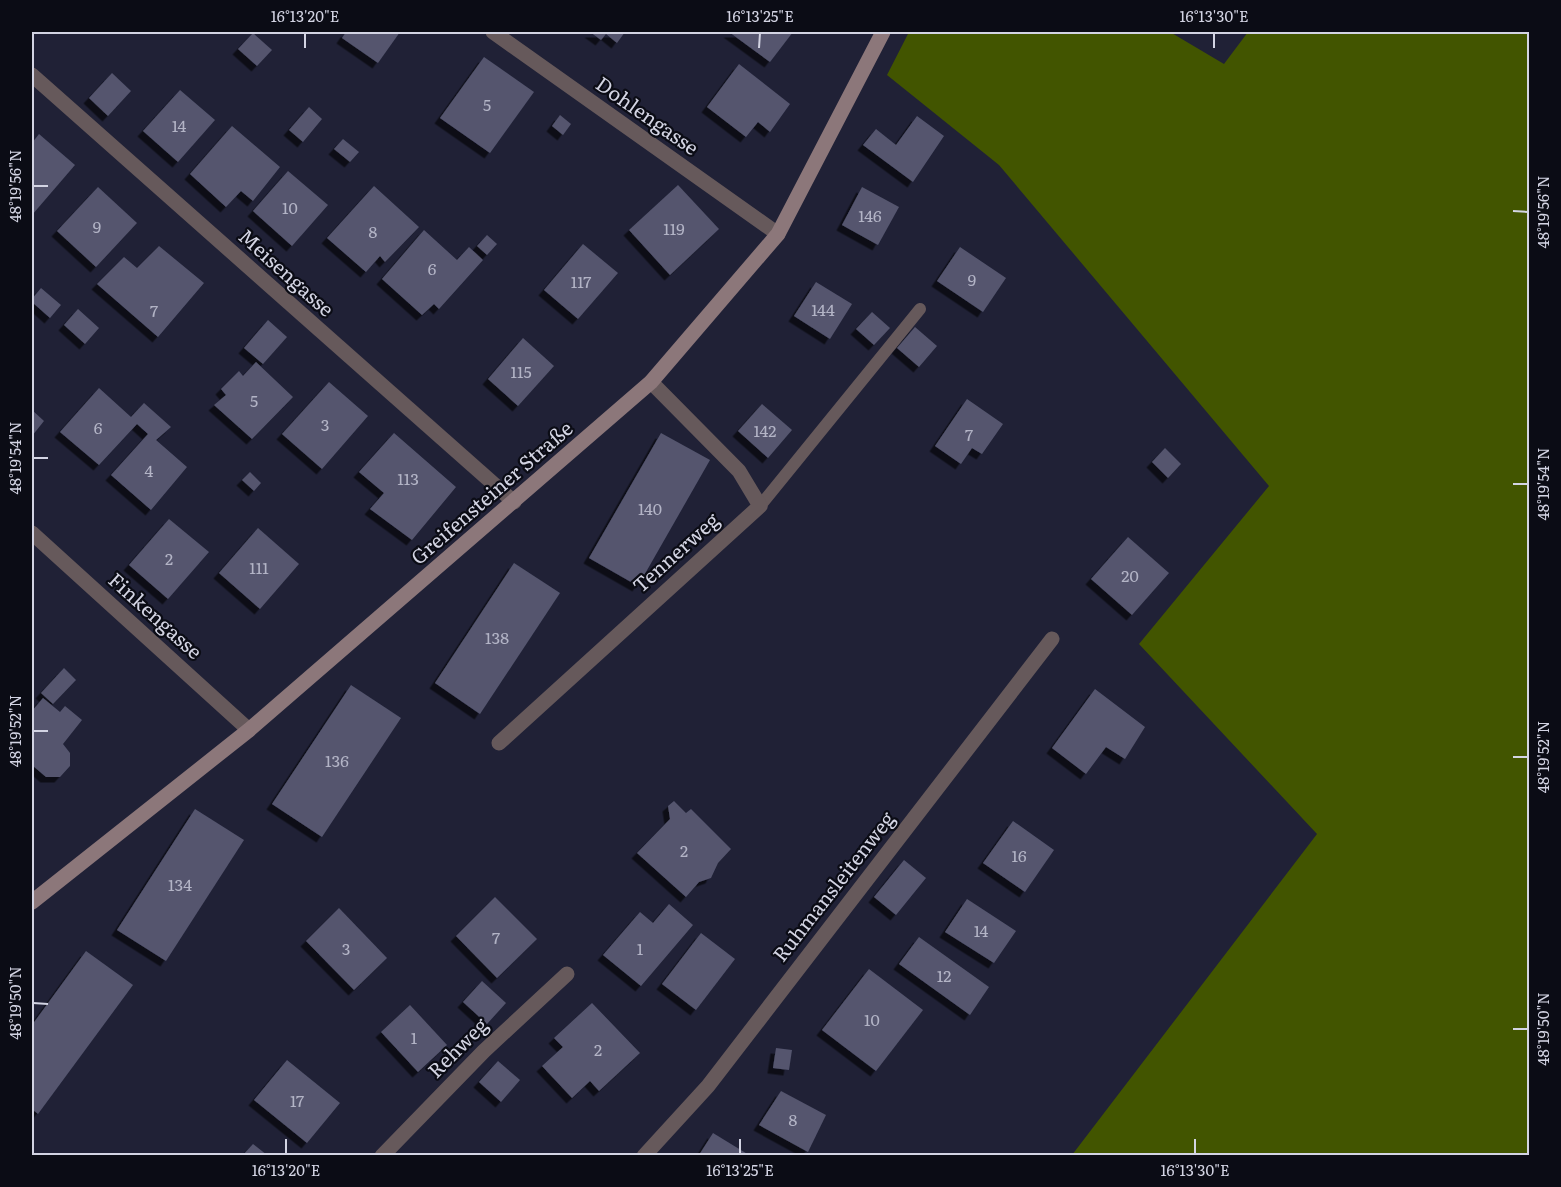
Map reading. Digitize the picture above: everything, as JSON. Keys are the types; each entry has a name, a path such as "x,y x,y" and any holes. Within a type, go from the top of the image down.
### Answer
{"main road":[{"name":"Greifensteiner Straße","path":"32,902 249,730 651,382 778,234 883,32"}],"street":[{"name":"Dohlengasse","path":"493,32 778,234"},
{"name":"Meisengasse","path":"32,75 513,502"},
{"path":"651,382 739,471 759,506"},
{"name":"Tennerweg","path":"499,743 759,506"},
{"name":"Finkengasse","path":"32,533 249,730"},
{"name":"Ruhmansleitenweg","path":"644,1155 708,1086 1052,639"},
{"name":"Rehweg","path":"382,1155 484,1051 567,974"}],"lane":[{"path":"759,506 920,309"}],"green space":[{"path":"909,32 1170,32 1224,64 1248,32 1529,32 1529,1155 1072,1155 1317,834 1139,644 1269,486 999,165 887,75"}],"building":[{"path":"346,32 400,32 378,63 342,38"},
{"path":"590,32 625,32 617,43 606,34 601,40"},
{"path":"729,32 793,32 770,62"},
{"path":"253,33 272,50 257,66 238,49"},
{"path":"484,57 534,92 490,153 440,118"},
{"path":"739,64 790,104 770,132 758,122 746,137 707,107"},
{"path":"112,73 131,91 108,116 89,98"},
{"path":"180,90 215,120 178,162 143,131"},
{"path":"309,107 322,119 303,142 289,130"},
{"path":"560,115 571,124 563,135 552,126"},
{"path":"917,116 944,136 913,182 863,145 876,129 896,145"},
{"path":"232,126 280,167 253,201 241,191 226,207 190,174"},
{"path":"39,134 75,165 32,215 32,143"},
{"path":"343,139 359,152 350,162 334,149"},
{"path":"288,171 328,205 292,246 253,211"},
{"path":"678,185 719,229 670,275 629,230"},
{"path":"374,186 419,227 385,262 380,256 366,272 327,238"},
{"path":"98,187 137,223 96,267 57,231"},
{"path":"862,187 899,207 878,245 842,225"},
{"path":"424,230 457,260 469,247 483,260 439,309 434,304 422,315 382,279"},
{"path":"487,235 497,244 487,255 477,246"},
{"path":"583,244 618,273 578,319 544,290"},
{"path":"159,246 204,283 158,337 97,284 124,257 137,268"},
{"path":"960,247 1006,278 983,312 937,281"},
{"path":"816,282 852,304 830,339 794,316"},
{"path":"41,288 61,305 50,318 32,302"},
{"path":"78,309 99,328 85,344 64,325"},
{"path":"872,312 890,328 874,345 856,329"},
{"path":"268,320 287,337 263,364 244,348"},
{"path":"915,327 937,346 919,367 897,348"},
{"path":"523,338 554,366 518,406 488,379"},
{"path":"256,362 293,397 252,439 214,405 226,395 221,389 239,371 243,376"},
{"path":"329,382 368,416 322,469 282,434"},
{"path":"99,388 131,417 144,403 171,427 156,440 187,467 151,510 111,475 148,434 137,424 99,465 60,432"},
{"path":"967,399 1003,424 982,454 972,448 961,464 935,446"},
{"path":"762,404 792,430 768,458 738,431"},
{"path":"32,410 44,421 32,436"},
{"path":"394,433 456,487 412,540 370,509 384,493 359,472"},
{"path":"661,433 710,460 638,586 589,558"},
{"path":"1165,448 1181,464 1168,478 1152,462"},
{"path":"250,472 261,483 254,491 242,480"},
{"path":"169,519 209,552 168,599 129,565"},
{"path":"258,528 299,564 260,609 219,573"},
{"path":"1128,537 1169,573 1132,615 1091,579"},
{"path":"514,563 560,593 480,714 435,683"},
{"path":"64,668 76,680 53,704 41,693"},
{"path":"351,685 401,718 322,837 272,804"},
{"path":"1095,689 1145,727 1125,759 1106,747 1086,774 1052,748"},
{"path":"43,698 60,712 65,706 82,720 63,744 70,753 70,766 60,777 46,777 32,765 32,711"},
{"path":"674,801 686,813 691,809 731,849 718,863 711,878 699,882 686,897 637,853 670,819 668,806"},
{"path":"195,809 244,840 166,961 117,930"},
{"path":"1013,821 1054,850 1025,892 983,863"},
{"path":"904,860 926,878 896,915 874,897"},
{"path":"495,897 537,939 497,978 456,936"},
{"path":"967,899 1016,931 994,963 945,932"},
{"path":"669,904 693,925 641,986 603,955 640,912 653,923"},
{"path":"339,908 387,958 354,990 306,941"},
{"path":"701,933 735,959 696,1010 662,984"},
{"path":"919,937 989,987 970,1015 899,964"},
{"path":"86,951 133,985 38,1114 32,1109 32,1025"},
{"path":"869,969 923,1010 876,1071 822,1030"},
{"path":"482,981 506,1003 487,1024 463,1002"},
{"path":"592,1003 640,1053 599,1091 590,1081 572,1098 542,1066 563,1047 554,1038"},
{"path":"410,1005 447,1045 418,1072 381,1032"},
{"path":"776,1048 792,1050 789,1070 773,1068"},
{"path":"287,1060 340,1103 307,1143 254,1100"},
{"path":"498,1061 520,1080 501,1102 479,1082"},
{"path":"781,1091 826,1115 808,1152 759,1125"},
{"path":"713,1133 749,1155 699,1155"},
{"path":"253,1144 267,1155 243,1155"}]}
